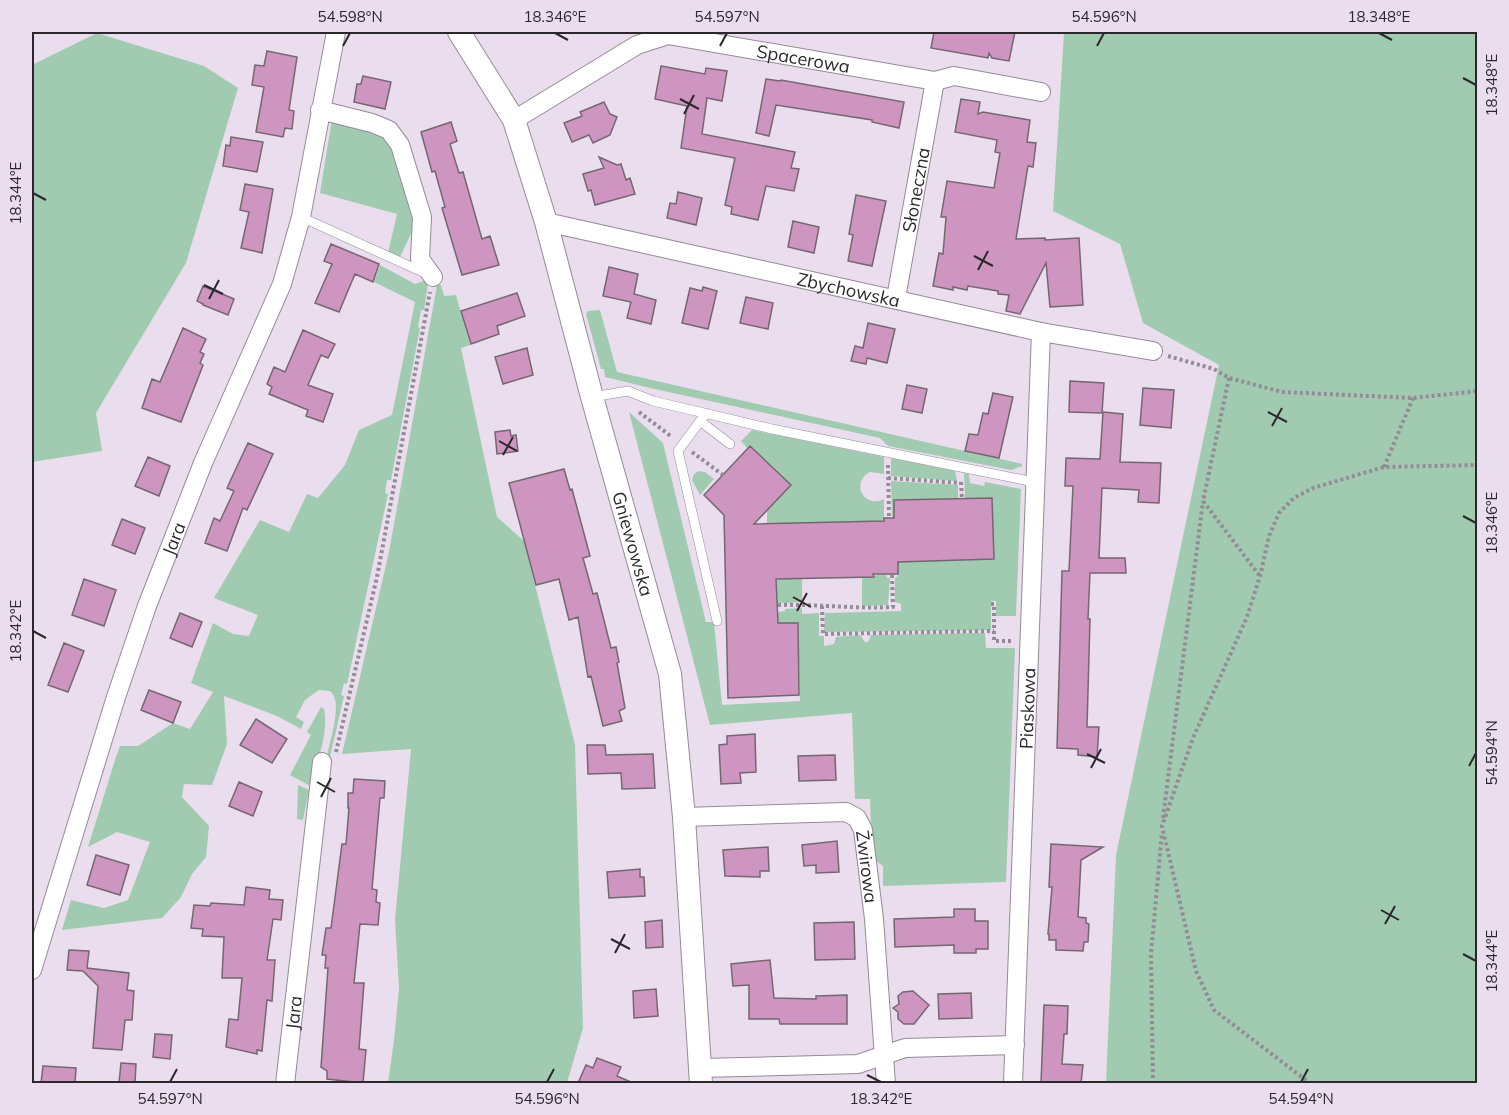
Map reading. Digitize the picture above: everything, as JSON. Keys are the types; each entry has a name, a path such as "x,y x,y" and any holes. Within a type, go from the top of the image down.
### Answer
{"street":[{"name":"Jara","path":"32,970 116,697 147,606 204,463 282,284 301,218 336,32"},
{"name":"Gniewowska","path":"459,32 514,120 603,395 670,674 684,817 700,1076"},
{"name":"Spacerowa","path":"514,120 637,45 668,35 935,81 954,76 1041,92"},
{"name":"Słoneczna","path":"896,298 935,81"},
{"path":"320,110 372,123 389,130 400,145 422,217 420,259 433,280"},
{"name":"Zbychowska","path":"546,222 1041,332 1153,351"},
{"name":"Piaskowa","path":"1013,1083 1041,332"},
{"name":"Jara","path":"285,1083 328,761"},
{"name":"Żwirowa","path":"684,817 846,812 857,818 863,830 874,919 886,1083"},
{"path":"700,1076 858,1064 905,1048 1015,1045"}],"lane":[{"path":"301,218 433,280"},
{"path":"603,395 628,391 703,417 1034,482"},
{"path":"703,417 730,444"},
{"path":"703,417 678,452 717,621"}],"path":[{"path":"328,761 377,576 433,280"},
{"path":"1153,351 1214,369 1229,378 1282,392 1413,398 1478,391"},
{"path":"1153,1083 1151,954 1162,826 1203,501 1229,378"},
{"path":"603,395 683,445 723,475"},
{"path":"1384,467 1413,398"},
{"path":"887,452 889,518"},
{"path":"1311,1083 1214,1010 1196,971 1162,826 1193,738 1247,617 1269,536 1279,513 1294,498 1313,488 1384,467 1478,465"},
{"path":"888,478 961,483"},
{"path":"1203,501 1260,576"},
{"path":"778,605 862,609 893,607 892,574"},
{"path":"991,604 994,604 994,641 1028,641"},
{"path":"822,606 823,634 994,631"}],"green space":[{"path":"1064,32 1477,32 1477,1083 1106,1083 1116,855 1219,365 1143,323 1120,244 1053,211"},
{"path":"97,33 204,66 238,88 186,263 96,413 102,451 32,462 32,65"},
{"path":"332,119 376,130 393,145 416,223 400,257 388,253 397,214 320,193"},
{"path":"380,265 415,284 426,280 428,284 424,310 421,310 418,327 420,328 391,480 387,480 385,493 388,494 347,684 344,683 341,695 344,696 330,757 327,757 336,702 330,691 319,690 305,700 296,717 304,722 301,729 277,716 224,696 227,744 212,785 184,784 182,797 209,826 206,857 192,874 181,897 162,918 62,930 71,900 104,908 128,900 150,842 117,832 88,847 116,757 120,746 138,746 173,723 190,729 213,692 191,683 213,623 233,634 249,636 258,615 214,598 260,520 289,532 307,494 318,498 345,465 359,430 392,415 415,302 374,282"},
{"path":"437,285 441,285 444,296 456,295 470,345 461,348 497,517 524,541 575,745 583,1028 567,1083 388,1083 399,988 395,920 411,749 342,754 389,552"},
{"path":"600,310 617,372 1022,464 1022,466 1011,470 888,446 880,438 605,377 586,314 588,311"},
{"path":"629,412 663,443 706,622 714,622 722,705 800,701 798,623 778,623 778,612 785,611 785,609 802,608 802,614 819,613 819,636 824,636 824,646 834,644 836,637 860,635 865,642 868,642 871,635 985,633 986,648 1015,648 1006,882 883,886 883,866 872,858 870,799 855,799 852,713 710,725"},
{"path":"752,430 884,457 884,474 870,472 864,477 860,488 866,498 871,501 884,499 884,523 767,524 767,511 791,485 750,446 747,448 741,441"},
{"path":"891,458 955,471 957,481 891,476"},
{"path":"699,471 705,472 714,479 700,495 692,480 694,474"},
{"path":"964,473 969,474 970,483 984,486 985,482 1021,489 1016,616 996,616 996,601 991,601 991,630 824,632 825,613 901,611 901,604 895,602 898,562 994,559 992,498 965,498"},
{"path":"891,481 958,485 958,498 894,500 894,518 892,518"},
{"path":"886,574 887,578 890,578 888,605 862,606 862,577"},
{"path":"769,579 802,579 802,602 769,604"},
{"path":"321,707 324,709 325,718 324,738 310,786 290,775 311,735 307,732"},
{"path":"298,785 309,790 303,820 297,819"}],"building":[{"path":"934,32 1015,32 1009,61 992,58 989,53 988,58 931,48"},
{"path":"267,51 297,57 289,110 294,111 292,129 285,128 283,137 256,132 264,87 252,85 255,65 264,66"},
{"path":"661,66 705,74 706,68 727,71 722,101 707,98 702,134 795,152 791,168 799,169 794,191 766,186 758,220 731,214 732,207 725,205 735,158 681,148 687,106 655,99"},
{"path":"363,76 391,82 385,109 354,102 357,84 361,84"},
{"path":"766,79 904,102 899,128 872,122 872,120 776,105 769,136 756,133"},
{"path":"961,99 980,102 978,114 983,112 1030,120 1027,142 1036,143 1033,167 1028,166 1016,239 1079,238 1083,305 1050,307 1046,263 1020,314 1006,311 1009,295 998,294 998,291 968,286 967,290 953,287 953,290 933,286 939,253 943,254 946,217 941,217 947,181 994,188 1000,153 995,152 997,140 955,132"},
{"path":"604,102 610,114 617,117 610,135 593,143 589,135 572,142 564,123 582,116 580,112"},
{"path":"451,122 457,141 450,144 459,173 463,172 482,239 490,236 499,265 462,275 442,208 445,207 435,171 432,172 421,132"},
{"path":"231,137 263,142 257,172 223,166 226,145 230,146"},
{"path":"599,157 617,165 621,164 626,180 630,178 635,194 595,205 583,174 604,168"},
{"path":"245,184 273,189 262,253 241,248 249,212 240,210"},
{"path":"678,192 702,198 696,225 667,218 670,203 676,204"},
{"path":"856,195 886,201 872,266 848,261 853,235 849,234"},
{"path":"793,221 819,227 814,253 788,247"},
{"path":"331,244 379,264 373,282 355,274 339,312 315,303 332,264 324,261"},
{"path":"609,267 638,274 634,294 656,300 651,324 627,318 631,302 603,296"},
{"path":"203,286 234,299 228,315 197,301"},
{"path":"703,287 717,291 708,329 682,323 690,288 702,291"},
{"path":"517,293 525,316 497,326 499,334 471,344 461,311"},
{"path":"746,297 773,303 768,329 740,323"},
{"path":"868,323 895,329 887,363 867,358 866,364 851,361 855,346 863,348"},
{"path":"183,328 206,339 200,352 204,354 200,363 203,365 181,422 142,408 152,379 160,382"},
{"path":"303,330 335,344 328,358 321,355 308,385 333,394 323,422 306,416 308,410 269,394 272,387 267,384 274,367 285,372"},
{"path":"527,348 533,375 503,384 495,357"},
{"path":"1070,381 1104,383 1102,413 1069,412"},
{"path":"907,385 927,389 922,413 902,409"},
{"path":"1143,388 1174,390 1171,428 1140,425"},
{"path":"993,393 1013,397 999,458 965,451 969,434 978,435 983,413 988,414"},
{"path":"1103,412 1123,414 1120,462 1161,463 1159,503 1138,502 1139,490 1102,488 1099,558 1125,558 1126,573 1090,573 1087,727 1099,727 1097,757 1078,755 1078,749 1057,748 1062,571 1069,571 1073,486 1065,486 1066,458 1100,459"},
{"path":"510,430 511,436 516,435 518,451 497,454 495,432"},
{"path":"248,443 273,454 247,510 243,508 227,551 205,543 214,518 220,521 234,491 227,488"},
{"path":"750,446 791,485 754,524 884,521 884,518 894,518 894,500 992,498 994,559 898,562 898,574 873,574 874,577 776,579 778,623 798,623 799,695 728,698 724,515 704,495"},
{"path":"148,457 170,466 159,496 135,486"},
{"path":"564,469 570,490 572,489 590,556 583,558 593,594 597,593 611,648 616,647 619,662 617,663 625,708 619,711 622,721 603,726 591,676 588,677 578,617 569,620 559,579 536,585 509,483"},
{"path":"122,519 145,528 135,554 112,545"},
{"path":"84,579 116,590 104,626 72,615"},
{"path":"180,613 202,622 192,647 170,638"},
{"path":"64,643 84,651 68,692 48,685"},
{"path":"149,690 181,702 173,723 141,710"},
{"path":"256,719 287,739 272,763 240,745"},
{"path":"755,734 756,772 740,773 741,783 721,784 719,745 727,744 727,736"},
{"path":"587,745 605,745 606,755 653,754 655,788 622,789 621,773 588,774"},
{"path":"835,755 836,780 799,781 798,756"},
{"path":"354,779 385,781 384,798 380,798 372,889 377,890 376,902 380,903 378,925 360,924 354,983 364,983 359,1049 366,1050 363,1083 327,1079 327,1071 321,1067 328,968 325,968 326,955 322,955 326,928 331,928 342,844 346,844 348,793 353,793"},
{"path":"239,782 262,792 253,816 229,806"},
{"path":"837,841 839,872 816,873 816,865 804,866 802,845"},
{"path":"1051,844 1103,847 1081,860 1078,917 1086,918 1086,923 1089,924 1088,942 1084,942 1083,951 1056,950 1056,940 1049,940 1052,887 1049,887"},
{"path":"768,847 769,871 760,871 760,877 725,876 723,850"},
{"path":"96,855 129,865 120,895 87,885"},
{"path":"640,869 640,877 644,877 645,896 609,898 607,872"},
{"path":"246,887 270,890 269,899 283,900 281,920 273,919 267,960 275,960 272,1001 267,1000 262,1051 257,1050 257,1054 226,1047 229,1019 238,1020 242,978 222,978 224,937 202,936 203,929 191,928 194,905 210,906 211,903 244,905"},
{"path":"954,909 975,909 975,921 988,921 988,949 976,949 976,953 954,953 954,945 895,947 894,919 954,917"},
{"path":"662,920 663,947 646,948 645,922"},
{"path":"854,922 855,959 815,960 814,923"},
{"path":"69,950 89,951 87,968 129,973 127,990 134,991 132,1020 125,1020 122,1050 93,1048 98,986 83,971 67,970"},
{"path":"770,960 774,998 816,999 816,996 847,995 847,1024 780,1024 779,1019 749,1019 749,985 733,986 731,964"},
{"path":"656,989 658,1016 634,1018 633,991"},
{"path":"913,991 929,1005 914,1024 904,1024 898,1019 898,1012 893,1008 899,1004 898,996 903,992"},
{"path":"971,993 972,1018 939,1019 938,994"},
{"path":"1044,1005 1068,1006 1067,1034 1064,1034 1062,1064 1083,1065 1081,1083 1041,1083"},
{"path":"155,1034 172,1035 170,1059 153,1057"},
{"path":"597,1058 621,1067 617,1076 631,1083 578,1083 586,1065 593,1068"},
{"path":"121,1063 136,1064 135,1083 119,1083"},
{"path":"43,1066 76,1068 75,1083 41,1083"}]}
